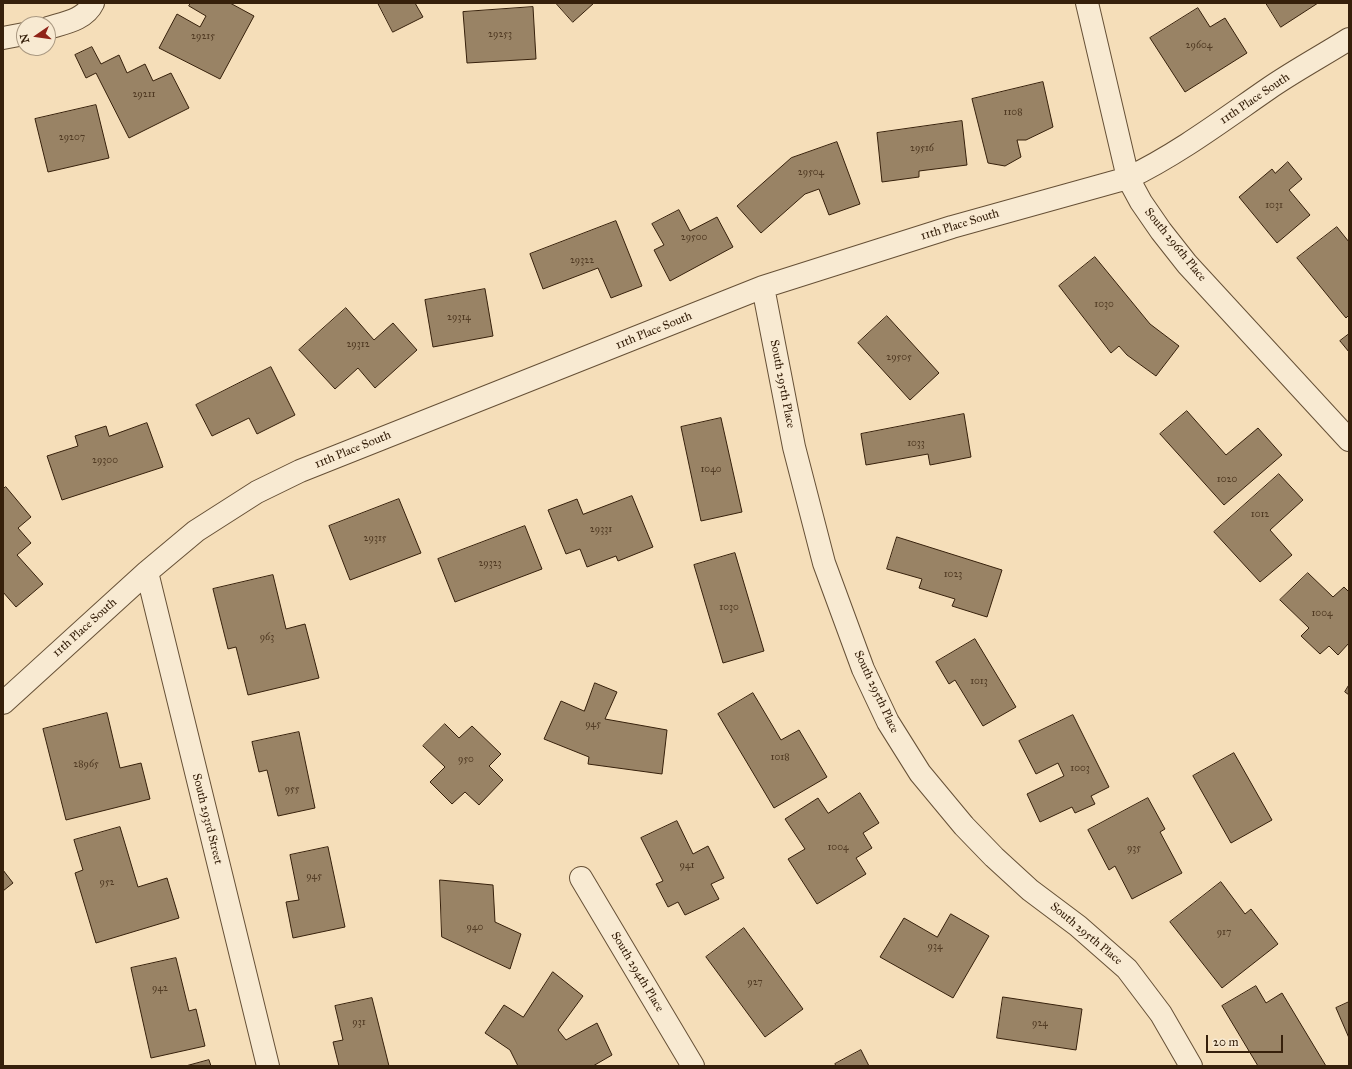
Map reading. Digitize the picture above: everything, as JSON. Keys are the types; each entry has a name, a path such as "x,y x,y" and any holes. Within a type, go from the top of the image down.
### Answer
{"street":[{"path":"56,25 79,17 88,10 93,3"},
{"name":"South 296th Place","path":"1087,3 1128,178 1140,202 1160,231 1187,264 1349,440"},
{"path":"3,38 16,36"},
{"name":"11th Place South","path":"3,703 146,572 196,531 257,492 300,471 763,287 952,227 1128,178 1180,149 1271,88 1349,39"},
{"name":"South 295th Place","path":"763,287 794,447 824,563 862,669 888,722 920,772 964,826 1030,890 1078,926 1127,968 1161,1014 1191,1066"},
{"name":"South 293rd Street","path":"146,572 268,1066"},
{"name":"South 294th Place","path":"581,878 693,1066"}],"building":[{"path":"191,3 230,3 254,16 220,79 159,48 177,14 200,27 206,16 189,6"},
{"path":"378,3 415,3 423,17 393,32"},
{"path":"556,3 594,3 573,22"},
{"path":"1266,3 1318,3 1281,27"},
{"path":"533,7 536,59 467,63 463,12"},
{"path":"1198,8 1210,27 1225,18 1247,53 1185,92 1150,38"},
{"path":"92,47 101,64 119,55 127,73 145,64 153,81 171,73 189,108 129,138 96,73 86,78 75,55"},
{"path":"1043,82 1053,127 1026,140 1017,140 1021,157 1005,166 988,163 972,99"},
{"path":"96,105 109,158 48,172 35,119"},
{"path":"962,121 967,165 919,171 919,177 882,182 877,133"},
{"path":"837,142 860,204 829,215 819,189 805,194 761,233 737,206 791,158"},
{"path":"1288,162 1302,179 1289,190 1310,215 1277,243 1239,197 1272,169 1275,173"},
{"path":"679,210 690,231 717,217 733,247 670,281 654,250 664,245 652,224"},
{"path":"616,221 642,286 611,298 598,268 543,289 530,254"},
{"path":"1337,227 1349,242 1349,315 1346,318 1297,258"},
{"path":"1095,257 1150,324 1179,346 1156,376 1127,355 1119,346 1111,353 1059,286"},
{"path":"485,289 493,336 433,347 425,300"},
{"path":"346,308 374,340 393,323 417,350 375,388 358,368 335,389 299,350"},
{"path":"887,316 939,373 910,400 858,343"},
{"path":"1349,334 1349,352 1340,341"},
{"path":"271,367 295,415 257,434 249,418 212,436 196,405"},
{"path":"1187,411 1226,455 1258,428 1282,455 1224,505 1160,434"},
{"path":"964,414 971,457 930,465 928,454 866,465 861,434"},
{"path":"721,418 742,512 701,521 681,427"},
{"path":"147,423 163,467 62,500 47,456 78,446 75,436 106,426 109,436"},
{"path":"1279,474 1303,500 1270,530 1292,555 1260,582 1214,532"},
{"path":"6,487 31,517 18,528 31,543 17,555 43,584 16,607 3,592 3,489"},
{"path":"632,496 653,547 618,561 616,556 587,567 580,549 566,554 548,510 577,499 583,514"},
{"path":"399,499 421,553 350,580 329,526"},
{"path":"525,526 542,569 455,602 438,559"},
{"path":"897,537 1002,570 987,617 952,606 955,599 919,588 922,579 887,569"},
{"path":"735,553 764,651 723,663 694,565"},
{"path":"1308,573 1333,597 1344,587 1349,592 1349,643 1338,655 1329,646 1320,654 1301,636 1309,628 1280,600"},
{"path":"273,575 286,629 305,624 319,678 248,695 236,647 228,649 213,589"},
{"path":"975,639 1016,707 983,726 955,680 949,684 936,662"},
{"path":"595,683 617,692 605,719 667,730 662,774 588,764 589,757 544,739 561,701 584,711"},
{"path":"1349,685 1349,695 1345,692"},
{"path":"753,693 781,740 799,730 827,777 774,808 718,714"},
{"path":"107,713 120,768 141,763 150,799 66,820 43,729"},
{"path":"1073,715 1109,787 1091,796 1095,804 1075,813 1072,807 1040,822 1027,794 1064,776 1058,763 1036,774 1019,741"},
{"path":"445,724 459,738 472,726 501,754 489,766 503,780 479,805 465,792 452,804 430,782 445,767 423,746"},
{"path":"299,732 315,808 278,816 267,770 259,772 252,742"},
{"path":"1234,753 1272,820 1231,843 1193,776"},
{"path":"860,793 879,823 863,833 872,848 856,858 866,874 817,904 788,859 805,849 785,819 818,798 828,813"},
{"path":"1148,798 1165,829 1160,832 1182,873 1132,899 1115,866 1109,870 1088,830"},
{"path":"677,821 693,854 708,846 724,878 711,884 719,899 685,915 678,902 668,907 656,884 663,881 641,838"},
{"path":"120,827 138,887 167,878 179,918 96,943 75,873 83,870 74,840"},
{"path":"328,847 345,927 293,938 286,902 299,900 290,855"},
{"path":"3,870 13,883 3,891"},
{"path":"440,880 493,885 495,922 521,934 510,969 442,937"},
{"path":"1221,882 1245,914 1251,909 1278,944 1222,988 1170,922"},
{"path":"951,914 989,936 953,998 880,957 904,918 937,937"},
{"path":"744,928 803,1009 765,1037 706,957"},
{"path":"176,958 189,1011 196,1009 205,1046 151,1058 131,968"},
{"path":"553,972 583,996 558,1030 566,1040 597,1023 612,1055 593,1066 518,1066 510,1050 485,1033 504,1005 523,1017"},
{"path":"1256,986 1266,1003 1282,993 1326,1066 1258,1066 1222,1006"},
{"path":"1003,997 1082,1009 1076,1050 997,1038"},
{"path":"372,998 389,1066 339,1066 333,1042 343,1040 335,1006"},
{"path":"1349,1002 1349,1038 1336,1008"},
{"path":"861,1050 869,1066 836,1066 835,1064"},
{"path":"209,1060 211,1066 186,1066"}]}
